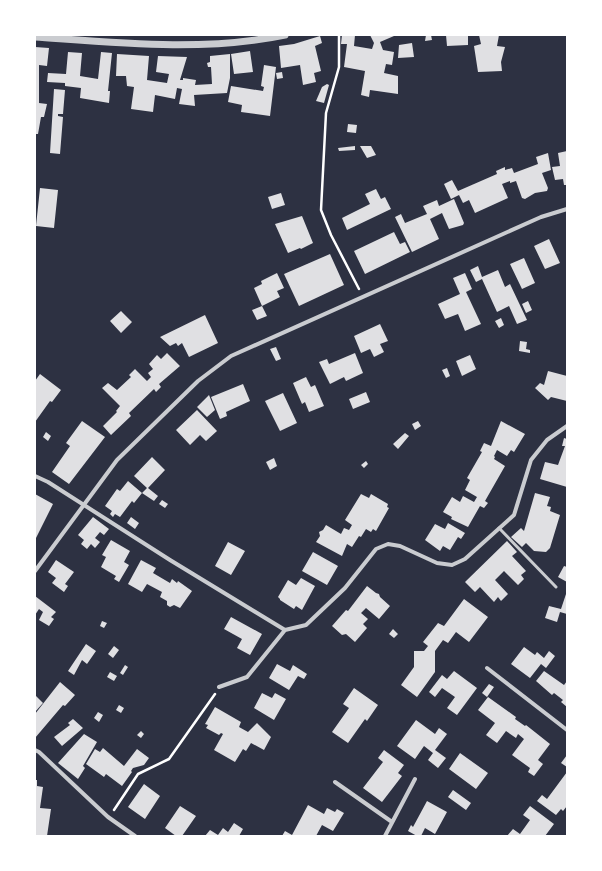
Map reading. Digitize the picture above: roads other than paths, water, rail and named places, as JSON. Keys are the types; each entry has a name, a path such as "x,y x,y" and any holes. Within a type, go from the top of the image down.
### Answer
{"street":[{"path":"35,37 168,45 254,42 285,35"},
{"path":"35,571 117,460 198,380 232,356 541,216 567,209"},
{"path":"220,687 247,677 285,630 306,625 345,588 376,549 388,544 394,545 437,563 452,565 465,559 514,514 531,460 547,440 567,426"},
{"path":"35,476 285,630"},
{"path":"487,668 567,730"},
{"path":"35,750 39,752 108,817 135,836"},
{"path":"385,836 415,779"},
{"path":"335,782 392,822"}],"lane":[{"path":"499,528 556,587"}]}
